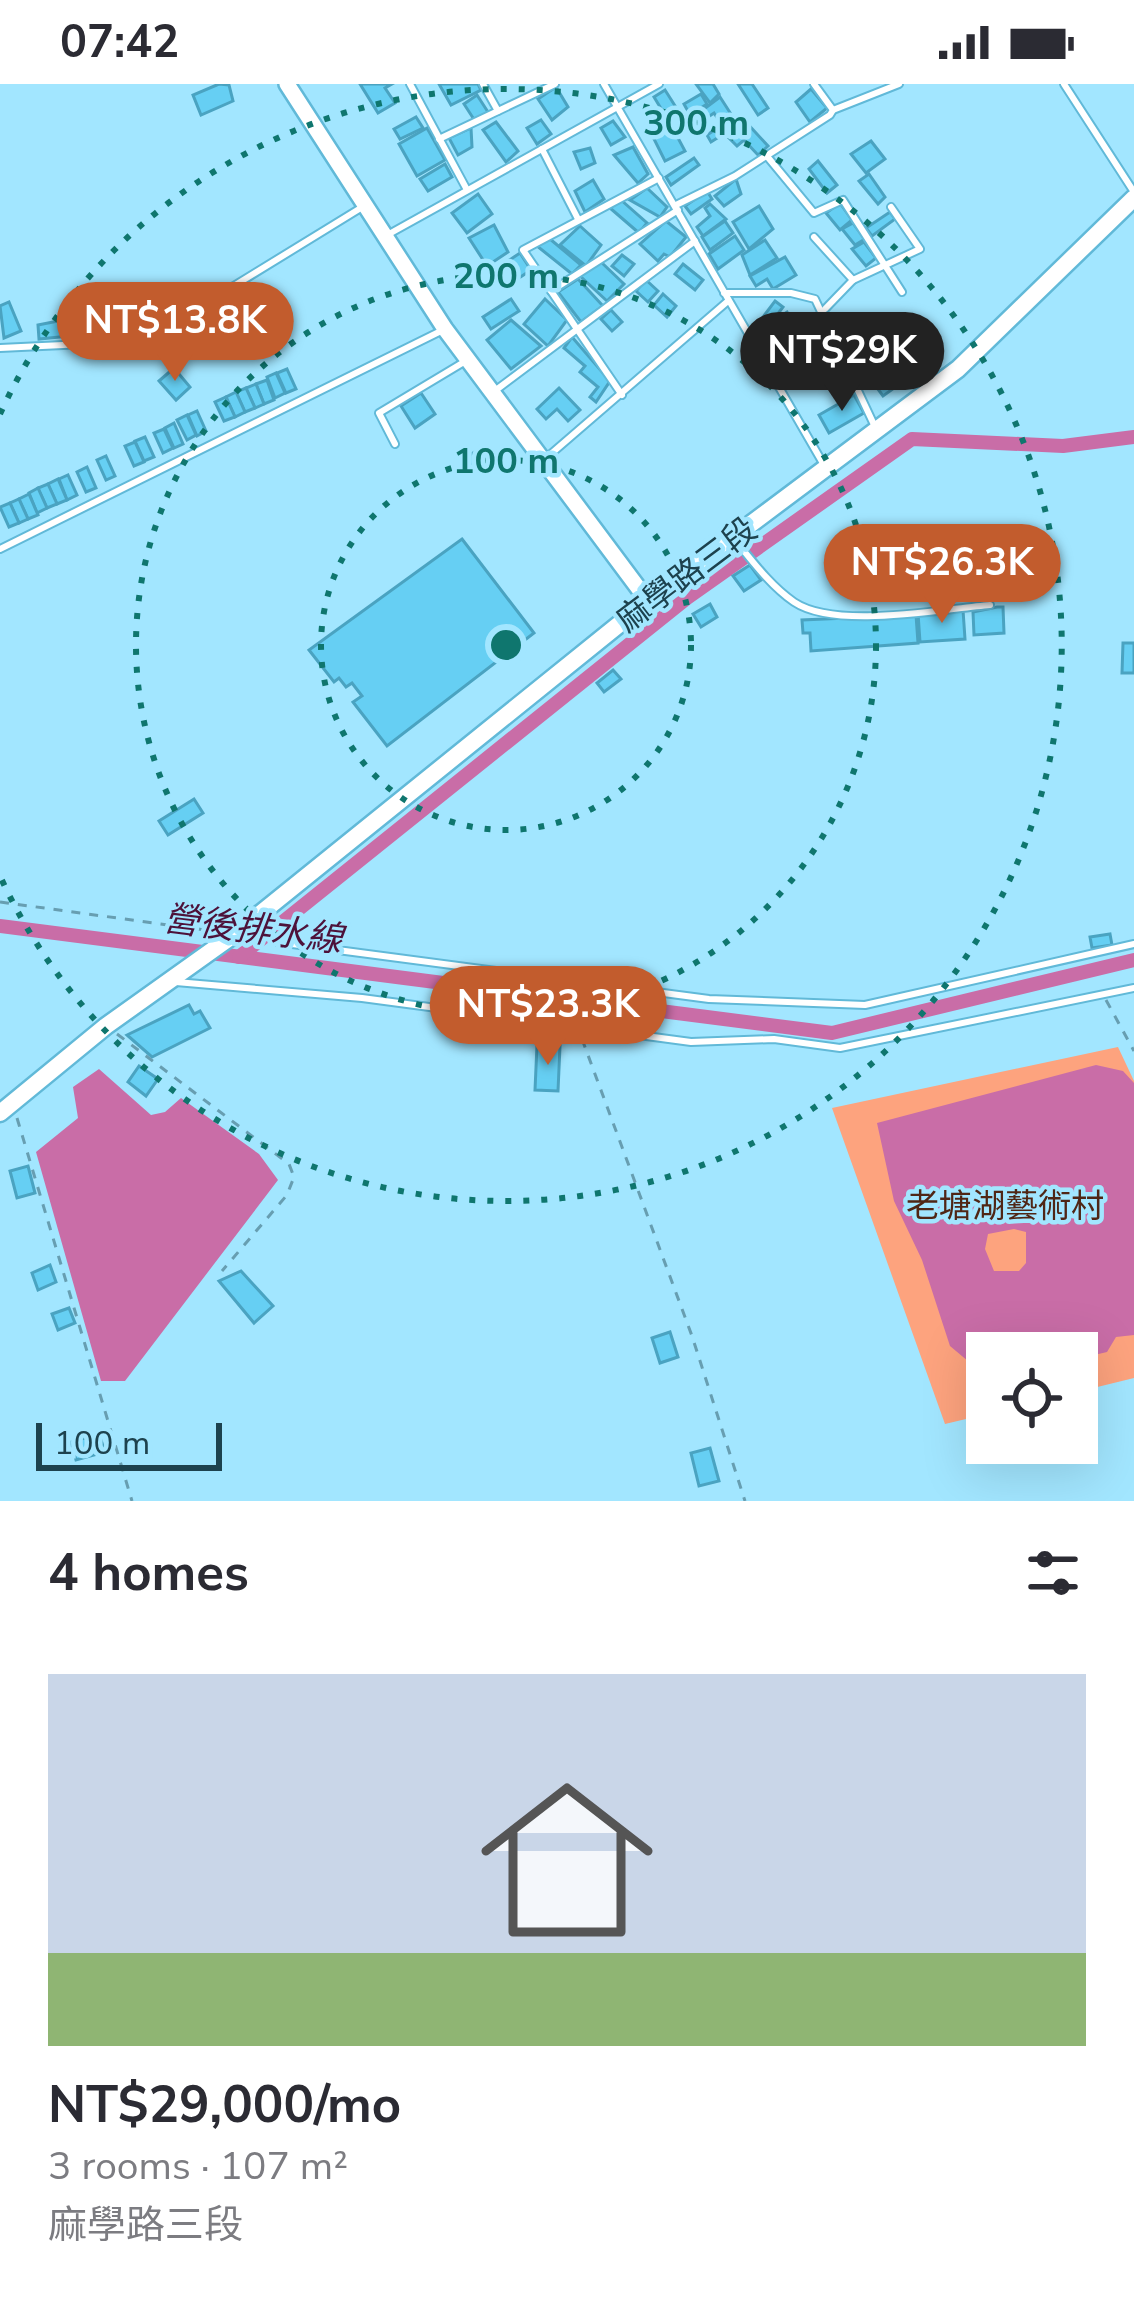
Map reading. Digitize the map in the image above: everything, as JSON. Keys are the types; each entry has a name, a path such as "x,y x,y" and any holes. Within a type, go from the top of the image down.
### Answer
{"main road":[{"name":"麻學路三段","path":"6,1108 106,1026 253,920 648,601 958,369 1133,201"}],"street":[{"path":"293,86 445,329 648,601"}],"lane":[{"path":"410,84 466,188"},
{"path":"483,84 498,111"},
{"path":"533,84 538,93"},
{"path":"440,140 555,84"},
{"path":"604,84 826,470"},
{"path":"384,237 659,84"},
{"path":"814,84 832,110"},
{"path":"551,291 832,110 899,84"},
{"path":"1064,84 1133,201"},
{"path":"542,149 578,219"},
{"path":"766,155 814,213 843,200 902,292"},
{"path":"622,395 523,250 659,178"},
{"path":"0,348 126,342 154,335 364,206"},
{"path":"824,310 854,280 920,249 891,207"},
{"path":"814,237 854,280"},
{"path":"492,393 695,241"},
{"path":"543,461 726,297 807,294 824,310 877,432"},
{"path":"0,549 445,329"},
{"path":"395,443 379,413 467,360"},
{"path":"734,538 797,604 826,613 874,615 990,604"},
{"path":"253,920 277,942 709,999 865,1005 1134,944"},
{"path":"177,977 692,1042 774,1039 840,1048 1134,988"}],"path":[{"path":"0,902 231,937"},
{"path":"1103,996 1134,1051"},
{"path":"576,1025 692,1336 745,1501"},
{"path":"106,1026 289,1164 294,1178 287,1195 222,1271"},
{"path":"6,1108 132,1501"}],"green space":[{"name":"老塘湖藝術村","path":"1118,1047 1134,1081 1134,1378 1098,1387 1098,1332 966,1332 966,1419 945,1424 832,1108"}],"shaded area":[{"name":"老塘湖藝術村","path":"1096,1065 1123,1071 1134,1083 1134,1335 1116,1337 1107,1352 1098,1354 1098,1332 966,1332 966,1359 950,1346 922,1260 894,1201 877,1123","holes":["1014,1229 1026,1232 1026,1263 1019,1271 994,1271 985,1249 988,1234"]},
{"path":"99,1069 151,1115 165,1112 181,1098 259,1154 278,1180 125,1381 101,1381 36,1152 78,1118 73,1087"}],"building":[{"path":"219,84 229,85 233,101 201,115 193,95"},
{"path":"360,84 392,84 385,88 395,103 378,113"},
{"path":"439,84 478,84 481,90 451,105"},
{"path":"696,84 713,84 719,94 710,103"},
{"path":"738,84 752,84 768,108 758,115"},
{"path":"556,87 568,107 552,120 538,99"},
{"path":"811,89 827,108 810,122 796,102"},
{"path":"665,90 679,112 668,120 654,97"},
{"path":"701,94 707,104 690,115 684,104"},
{"path":"477,95 488,112 475,121 464,104"},
{"path":"720,97 738,125 711,142 707,135 722,125 714,113 708,117 704,109"},
{"path":"416,117 423,128 400,139 394,129"},
{"path":"541,120 551,134 537,144 527,128"},
{"path":"613,121 625,137 611,145 601,128"},
{"path":"745,121 768,146 758,155 744,140 737,146 728,137"},
{"path":"496,122 518,151 506,162 483,130"},
{"path":"670,123 685,151 665,161 651,133"},
{"path":"427,128 445,160 417,176 399,144"},
{"path":"471,128 472,147 458,155 449,138"},
{"path":"871,141 885,159 866,173 851,154"},
{"path":"633,147 648,174 638,183 614,155"},
{"path":"590,148 595,163 581,169 574,152"},
{"path":"694,158 699,165 671,185 666,177"},
{"path":"818,161 837,185 827,193 809,169"},
{"path":"445,164 452,177 428,191 420,179"},
{"path":"869,174 885,197 878,204 859,181"},
{"path":"736,179 741,194 724,206 715,196"},
{"path":"593,180 604,199 585,212 575,191"},
{"path":"647,188 667,207 660,217 630,200"},
{"path":"707,191 712,199 691,214 685,206"},
{"path":"478,194 492,214 467,233 452,213"},
{"path":"621,200 647,223 639,233 610,208"},
{"path":"840,203 852,220 840,230 826,213"},
{"path":"710,204 726,219 703,236 697,227 710,216 705,208"},
{"path":"759,206 773,229 749,249 733,222"},
{"path":"890,212 895,219 872,236 866,228"},
{"path":"666,221 686,237 670,257 664,254 658,261 640,244"},
{"path":"725,221 733,233 710,250 702,237"},
{"path":"853,223 865,239 855,245 842,229"},
{"path":"494,225 508,252 487,266 469,238"},
{"path":"580,226 601,245 586,266 560,245"},
{"path":"735,236 744,250 718,269 709,254"},
{"path":"550,239 581,265 572,274 537,246"},
{"path":"765,240 777,258 750,275 742,255"},
{"path":"864,242 876,258 866,266 852,249"},
{"path":"520,253 531,270 516,280 505,263"},
{"path":"622,255 634,264 624,276 612,266"},
{"path":"785,257 796,275 773,289 767,279 756,286 750,276"},
{"path":"601,262 624,284 607,301 579,275"},
{"path":"683,264 703,280 695,290 675,274"},
{"path":"578,279 603,306 581,322 558,292"},
{"path":"646,280 658,291 648,302 636,291"},
{"path":"663,294 676,306 667,317 654,305"},
{"path":"511,299 519,311 491,329 483,317"},
{"path":"545,299 567,320 548,346 524,324"},
{"path":"775,301 783,307 765,331 757,325"},
{"path":"9,302 21,331 4,338 0,306"},
{"path":"611,310 622,322 612,331 601,319"},
{"path":"787,312 792,320 783,326 803,357 777,374 761,342 781,329 775,320"},
{"path":"98,313 100,333 39,339 38,325"},
{"path":"511,320 541,346 511,369 487,340"},
{"path":"572,337 610,381 596,402 590,397 598,387 580,372 585,366 564,348"},
{"path":"823,344 830,356 817,365 809,352"},
{"path":"893,366 904,381 883,396 872,381"},
{"path":"174,368 190,387 176,400 159,381"},
{"path":"287,369 296,389 286,393 277,373"},
{"path":"276,373 285,393 275,398 267,377"},
{"path":"267,380 274,400 264,404 256,384"},
{"path":"256,384 264,404 255,408 246,388"},
{"path":"246,388 255,408 245,412 236,392"},
{"path":"559,388 580,410 568,421 557,409 546,419 537,409"},
{"path":"236,392 245,412 235,417 226,397"},
{"path":"421,393 435,414 415,428 401,406"},
{"path":"854,395 864,413 829,433 819,415"},
{"path":"226,397 235,417 224,421 215,402"},
{"path":"197,411 206,431 197,436 188,415"},
{"path":"187,415 196,435 187,440 177,420"},
{"path":"174,423 183,444 174,448 165,428"},
{"path":"164,429 173,448 163,453 154,433"},
{"path":"145,437 154,457 144,461 135,441"},
{"path":"135,442 144,462 134,466 125,446"},
{"path":"480,449 489,464 475,472 466,457"},
{"path":"106,456 115,476 106,480 97,460"},
{"path":"87,467 96,488 86,492 77,472"},
{"path":"68,475 77,495 67,500 59,479"},
{"path":"58,479 67,500 57,504 48,484"},
{"path":"48,484 57,504 47,508 38,488"},
{"path":"38,488 47,508 37,513 29,493"},
{"path":"29,494 38,515 28,519 19,499"},
{"path":"19,499 28,519 19,523 10,503"},
{"path":"10,503 19,523 9,527 0,507"},
{"path":"462,539 534,633 387,746 353,702 362,696 352,683 346,687 339,678 334,682 309,650"},
{"path":"750,565 761,580 744,591 733,576"},
{"path":"710,604 717,617 701,627 693,614"},
{"path":"1003,607 1004,633 974,635 973,612"},
{"path":"963,610 965,639 920,642 918,613"},
{"path":"916,615 918,643 811,651 810,633 803,633 802,620"},
{"path":"1123,643 1134,643 1134,673 1122,673"},
{"path":"613,670 621,679 604,692 597,683"},
{"path":"194,799 203,813 168,835 159,821"},
{"path":"1110,934 1112,945 1092,948 1090,937"},
{"path":"189,1005 194,1014 200,1011 210,1028 152,1057 127,1035"},
{"path":"537,1045 560,1046 558,1091 535,1090"},
{"path":"139,1066 158,1079 146,1096 128,1082"},
{"path":"28,1166 35,1193 17,1198 10,1171"},
{"path":"50,1265 56,1282 38,1290 32,1273"},
{"path":"241,1271 273,1306 254,1323 219,1281"},
{"path":"69,1308 75,1323 58,1330 52,1314"},
{"path":"670,1332 678,1357 660,1363 652,1338"},
{"path":"99,1434 105,1452 76,1460 71,1442"},
{"path":"710,1448 719,1481 699,1486 691,1453"}],"waterway":[{"path":"239,957 687,598 912,439 1063,446 1134,437"},
{"name":"營後排水線","path":"0,926 832,1033 1134,960"}]}
